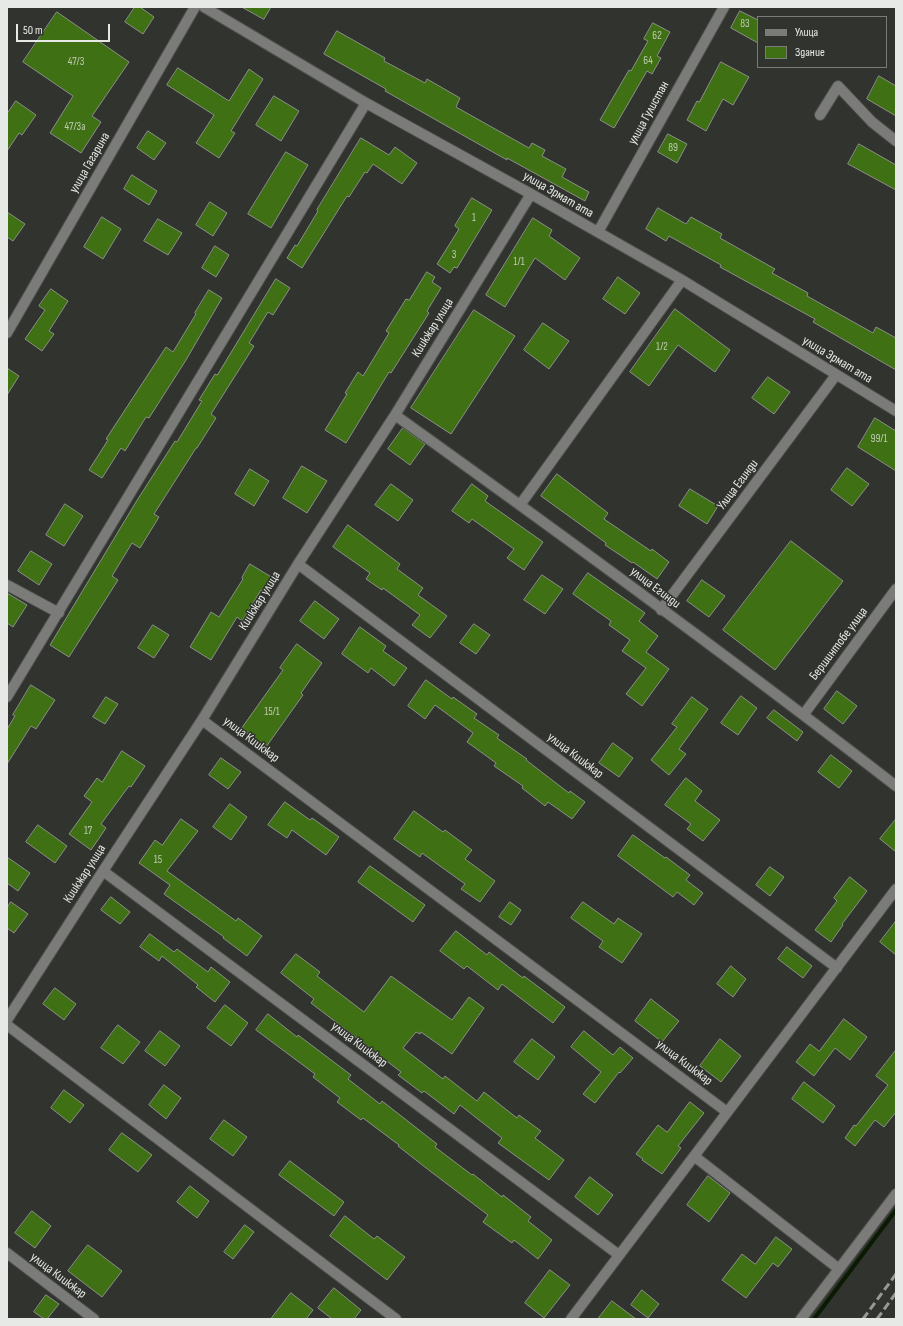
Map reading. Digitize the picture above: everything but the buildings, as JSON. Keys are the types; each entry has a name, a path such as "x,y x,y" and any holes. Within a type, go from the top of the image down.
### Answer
{"street":[{"name":"улица Гагарина","path":"7,333 195,7"},
{"name":"улица Эрмат ата","path":"204,7 366,102 682,280 896,411"},
{"name":"улица Гулистан","path":"598,232 724,7"},
{"path":"820,115 838,86 872,122 896,141"},
{"path":"7,697 59,614 366,102"},
{"name":"Киикжар улица","path":"7,1020 102,871 202,720 298,564 395,415 531,194"},
{"path":"520,505 682,280"},
{"name":"Улица Егинди","path":"661,610 836,375"},
{"name":"улица Егинди","path":"395,415 804,714 896,786"},
{"name":"улица Киикжар","path":"298,564 837,968"},
{"path":"7,585 59,614"},
{"name":"Бершинтобе улица","path":"804,714 896,589"},
{"name":"улица Киикжар","path":"202,720 727,1112"},
{"name":"улица Киикжар","path":"102,871 619,1255"},
{"path":"571,1319 896,889"},
{"path":"7,1025 396,1319"},
{"path":"694,1156 839,1269"},
{"path":"801,1319 896,1194"},
{"name":"улица Киикжар","path":"7,1253 94,1319"}],"waterway":[{"path":"814,1319 896,1210"}],"railway":[{"path":"863,1319 896,1274"},
{"path":"877,1319 896,1293"}]}
